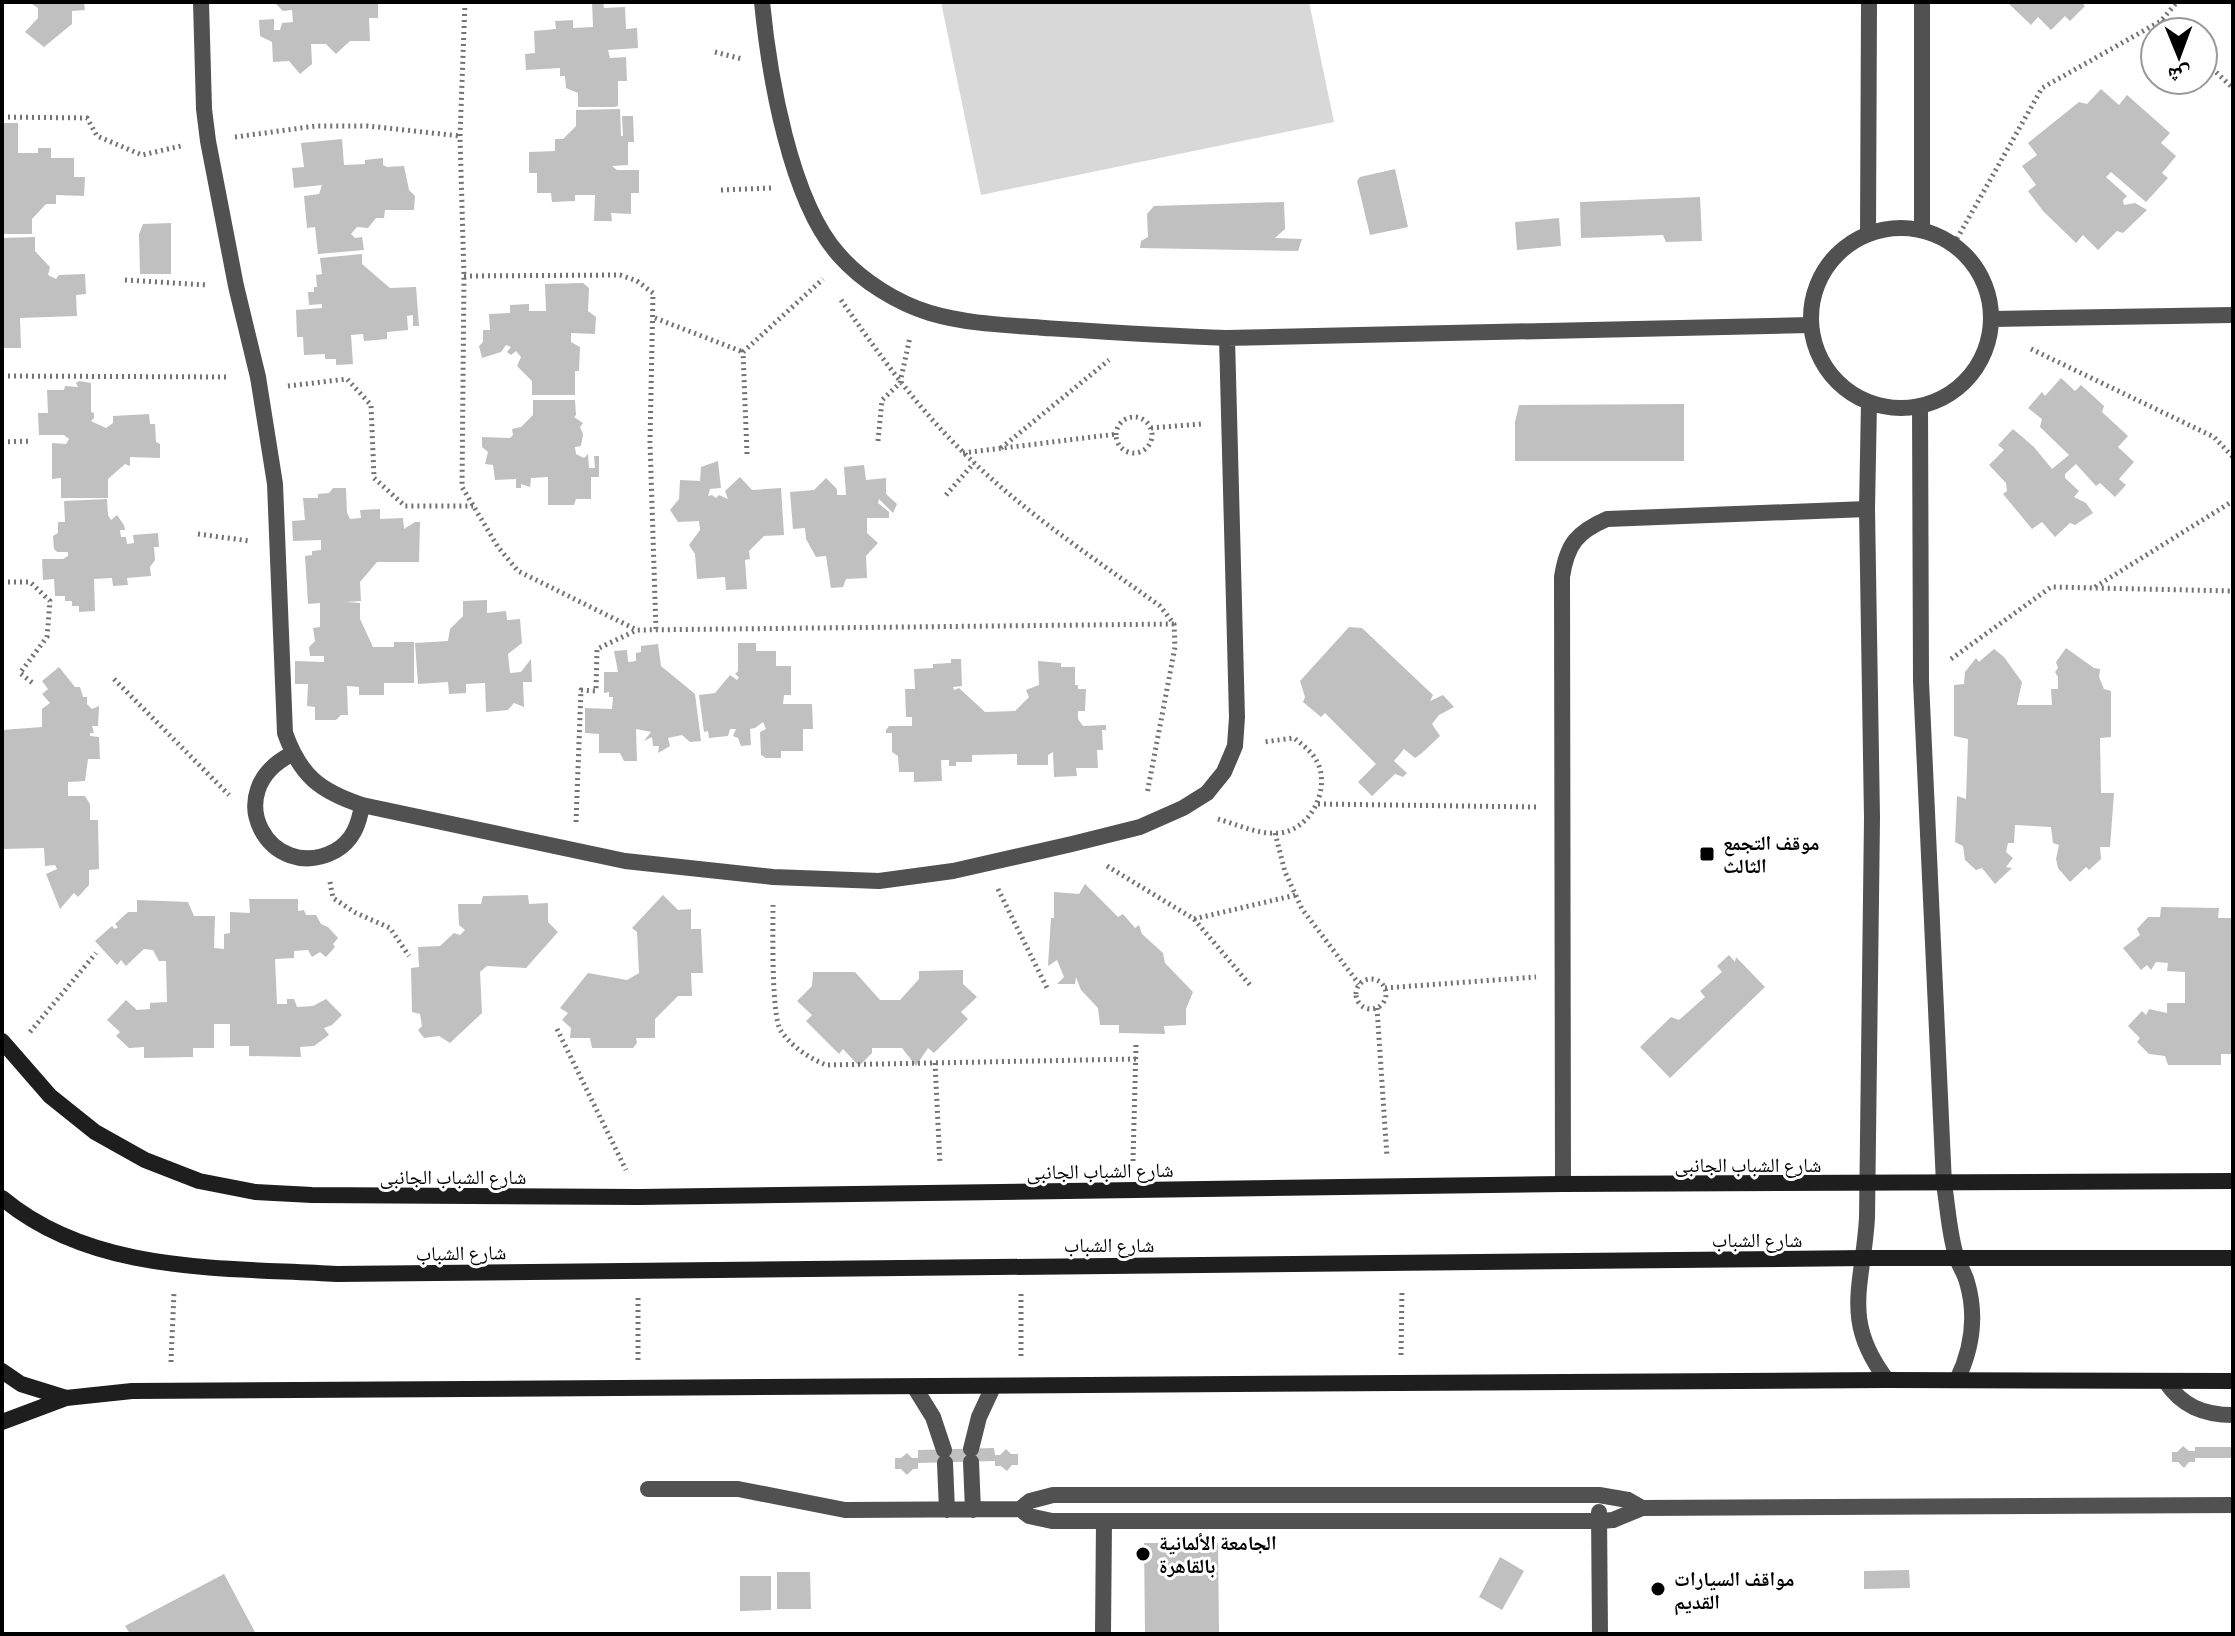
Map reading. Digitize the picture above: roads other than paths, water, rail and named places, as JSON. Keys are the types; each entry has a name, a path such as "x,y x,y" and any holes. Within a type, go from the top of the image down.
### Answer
{"main road":[{"name":"شارع الشباب الجانبى","path":"6,1048 50,1096 95,1132 145,1160 199,1181 255,1192 639,1197 1563,1184 2233,1181"},
{"name":"شارع الشباب","path":"2,1198 20,1213 67,1240 122,1256 175,1264 337,1274 1021,1265 2233,1258"},
{"path":"2,1221 20,1213"},
{"path":"2,1371 21,1384 66,1398"},
{"path":"2,1422 66,1398 132,1391 1887,1380 2233,1381"}],"street":[{"path":"201,2 204,109 236,286 270,444 279,546 285,733 292,754 310,779 334,796 362,805 625,861 773,877 879,881 1072,844 1140,827 1183,808 1207,793 1224,772 1235,746 1237,717 1227,338"},
{"path":"762,2 770,66 792,159 819,227 837,253 856,272 896,299 929,313 966,320 1140,335 1227,338 1810,325"},
{"path":"1868,234 1869,2"},
{"path":"1922,2 1922,229"},
{"path":"1904,227 1922,229 1954,244 1970,258 1990,296 1992,324 1986,351 1975,371 1960,387 1941,399 1920,406 1886,407 1851,393 1835,380 1814,346 1810,325 1812,297 1824,270 1843,248 1868,234 1904,227"},
{"path":"1992,324 2233,315"},
{"path":"1869,402 1867,509 1872,818 1867,1184 1865,1258 1858,1279 1856,1301 1864,1343 1887,1380"},
{"path":"1920,406 1921,681 1944,1184 1957,1259 1966,1278 1973,1320 1966,1361 1957,1380"},
{"path":"1563,1184 1562,577 1565,558 1574,540 1589,527 1607,519 1867,509"},
{"path":"292,754 268,769 255,795 258,824 266,838 278,849 293,856 310,858 326,855 352,836 362,805"},
{"path":"2165,1381 2190,1407 2212,1415 2233,1415 2233,1422"},
{"path":"973,1510 971,1455 979,1417 993,1387"},
{"path":"915,1388 933,1417 944,1456 947,1510"},
{"path":"648,1489 738,1489 845,1510 1020,1509 1030,1501 1053,1495 1599,1495 1628,1500 1642,1508"},
{"path":"1599,1495 1600,1634"},
{"path":"1020,1509 1040,1520 1600,1521 1642,1508 2233,1505"},
{"path":"1103,1634 1104,1521"}],"place":[{"name":"موقف التجمع الثالث","path":"1707,854"},
{"name":"الجامعة الألمانية بالقاهرة","path":"1143,1554"},
{"name":"مواقف السيارات القديم","path":"1658,1589"}]}
